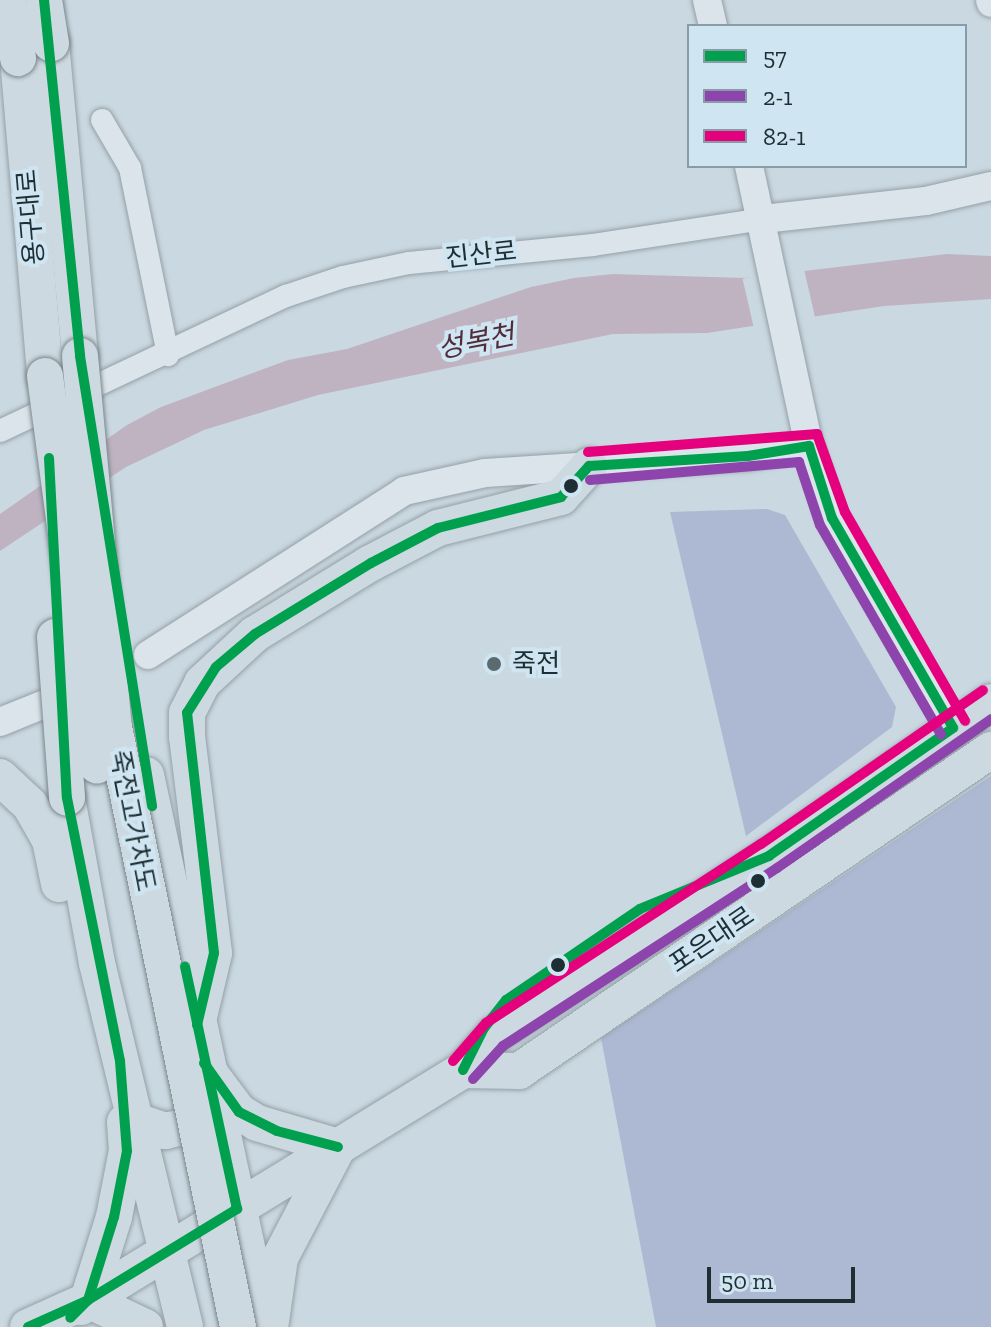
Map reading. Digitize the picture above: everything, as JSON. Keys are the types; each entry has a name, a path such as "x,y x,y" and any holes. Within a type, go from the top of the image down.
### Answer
{"main road":[{"name":"용구대로","path":"8,0 9,68 45,376"},
{"name":"용구대로","path":"44,0 51,43 80,356"},
{"path":"80,356 146,775 208,1078 264,1327"},
{"name":"죽전고가차도","path":"80,356 114,727 238,1327"},
{"path":"45,376 59,719 67,798 118,1051 139,1122 185,1327"},
{"name":"죽전고가차도","path":"45,376 89,730 215,1327"},
{"path":"197,1025 214,953 187,736 187,713 202,683 255,634 371,563 438,528 561,497 589,466"},
{"name":"포은대로","path":"28,1327 88,1300 463,1070 494,1035 991,702"},
{"name":"포은대로","path":"463,1070 519,1071 991,750"},
{"path":"0,777 30,805 50,840 84,1002 118,1051 127,1151 114,1217 88,1300 145,1327"},
{"path":"139,1122 165,1131 182,1127 195,1119 208,1078"},
{"path":"208,1078 239,1112 277,1131 338,1147 280,1258 271,1327"},
{"name":"포은대로","path":"60,1327 88,1300"}],"street":[{"path":"9,68 57,0"},
{"path":"707,0 713,24"},
{"path":"102,120 130,168 168,355"},
{"path":"750,168 773,263 809,446 832,518 953,728"},
{"name":"진산로","path":"0,431 168,355 286,296 343,277 409,263 593,245 763,219 926,201 991,186"},
{"path":"148,655 404,491 458,476 748,456 809,446"},
{"path":"0,722 42,705"}],"shaded area":[{"path":"767,509 785,515 896,707 892,727 746,836 670,512"},
{"path":"991,776 991,1327 656,1327 601,1038"}],"water":[{"name":"성복천","path":"947,254 991,256 991,299 884,306 707,333 613,334 318,395 204,430 126,467 0,551 0,514 127,425 161,407 288,360 347,349 531,287 574,278 613,274 745,278"}],"pier":[{"path":"803,265 816,322 756,336 743,279"}],"transit line":[{"name":"57","path":"44,0 80,356 152,806"},
{"name":"82-1","path":"588,452 817,434 845,512 965,721"},
{"name":"57","path":"197,1025 214,953 187,713 216,667 255,634 371,563 438,528 561,497 589,466 748,456 809,446 832,518 953,728 769,856 640,909 506,1000 484,1028 463,1070"},
{"name":"57","path":"49,458 67,798 120,1061 127,1151 114,1217 88,1300 70,1318"},
{"name":"2-1","path":"590,480 799,462 820,525 941,735"},
{"name":"82-1","path":"453,1061 486,1023 761,844 983,690"},
{"name":"2-1","path":"473,1079 503,1046 777,868 991,719"},
{"name":"57","path":"28,1327 88,1300 237,1209 185,967"},
{"name":"57","path":"204,1063 239,1112 277,1131 338,1147"}],"place":[{"name":"죽전","path":"494,664"}]}
